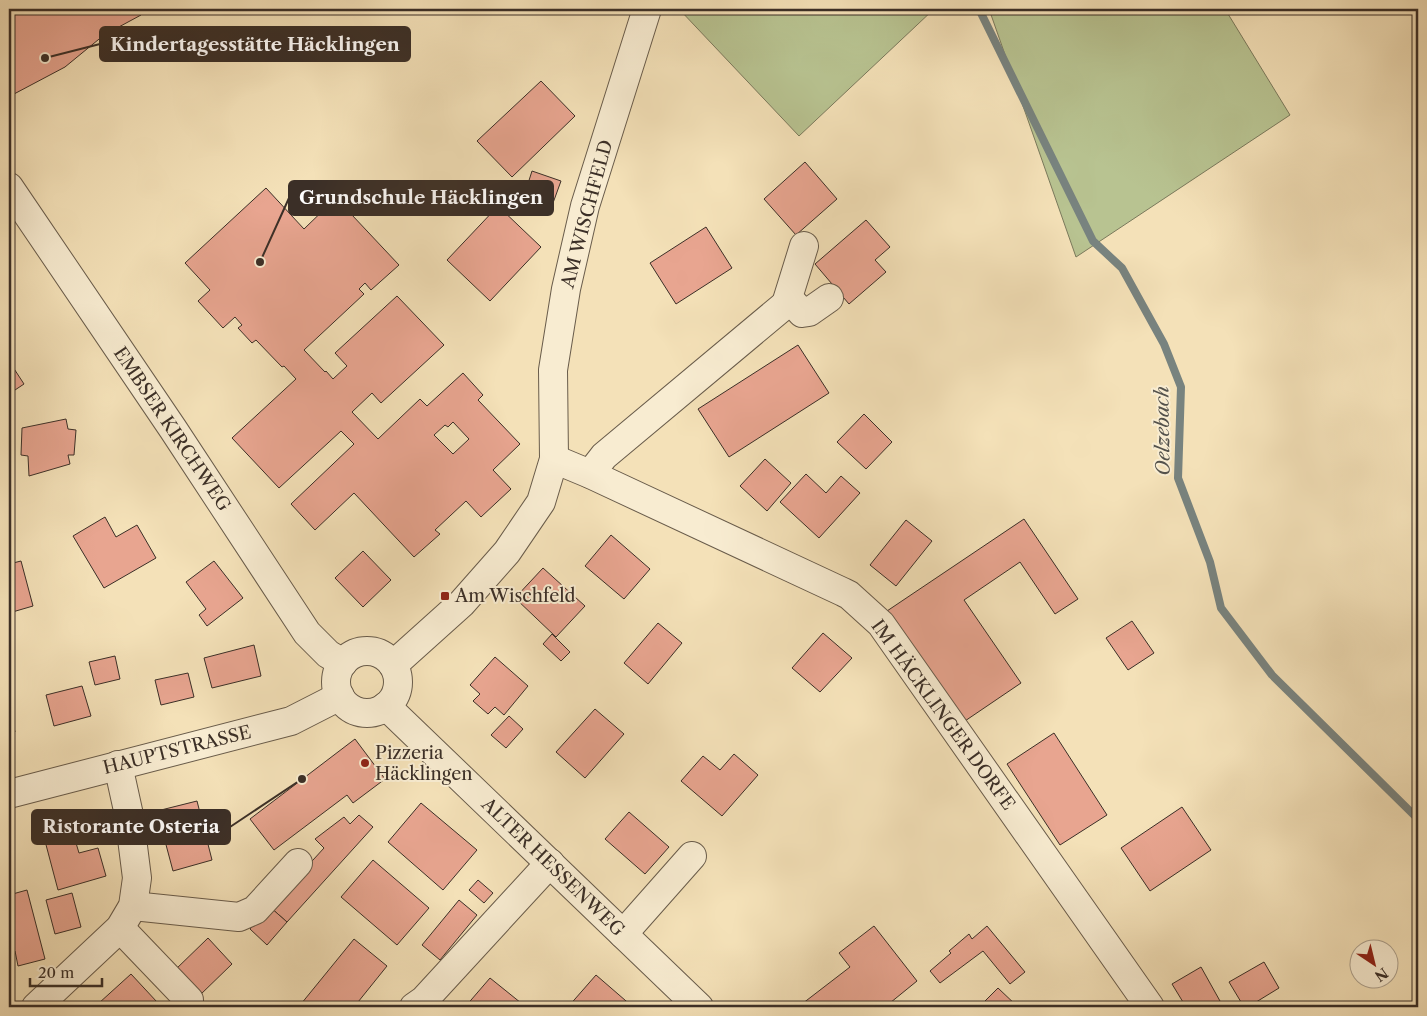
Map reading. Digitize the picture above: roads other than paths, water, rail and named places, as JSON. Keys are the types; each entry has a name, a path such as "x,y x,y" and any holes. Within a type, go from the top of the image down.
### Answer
{"street":[{"name":"AM WISCHFELD","path":"393,665 462,603 507,552 541,502 554,459 553,370 566,288 585,206 647,9"},
{"name":"EMBSER KIRCHWEG","path":"9,187 173,429 307,633 328,654 343,663"},
{"path":"590,474 604,456 786,304 804,246"},
{"path":"786,304 794,304 802,313 810,312 829,298"},
{"name":"IM HÄCKLINGER DORFE","path":"554,459 850,595 881,624 1150,1007"},
{"path":"368,651 378,653 387,658 393,665 397,673 397,691 386,706 370,712 361,712 345,703 340,696 337,676 343,663 354,654 368,651"},
{"name":"HAUPTSTRASSE","path":"9,794 291,721 340,696"},
{"name":"ALTER HESSENWEG","path":"386,706 699,1007"},
{"path":"36,1007 126,917 138,878 129,815 118,766"},
{"path":"623,934 692,856"},
{"path":"126,917 239,917 255,910 298,863"},
{"path":"414,1007 424,1000 550,863"},
{"path":"126,917 189,1000"}],"waterway":[{"name":"Oelzebach","path":"979,9 1093,241 1122,268 1164,344 1181,387 1178,478 1210,562 1221,608 1272,675 1418,819"}],"place":[{"name":"Kindertagesstätte Häcklingen","path":"45,58"},
{"name":"Grundschule Häcklingen","path":"260,262"},
{"name":"Am Wischfeld","path":"445,596"},
{"name":"Pizzeria Häcklingen","path":"365,763"},
{"name":"Ristorante Osteria","path":"302,779"}]}
